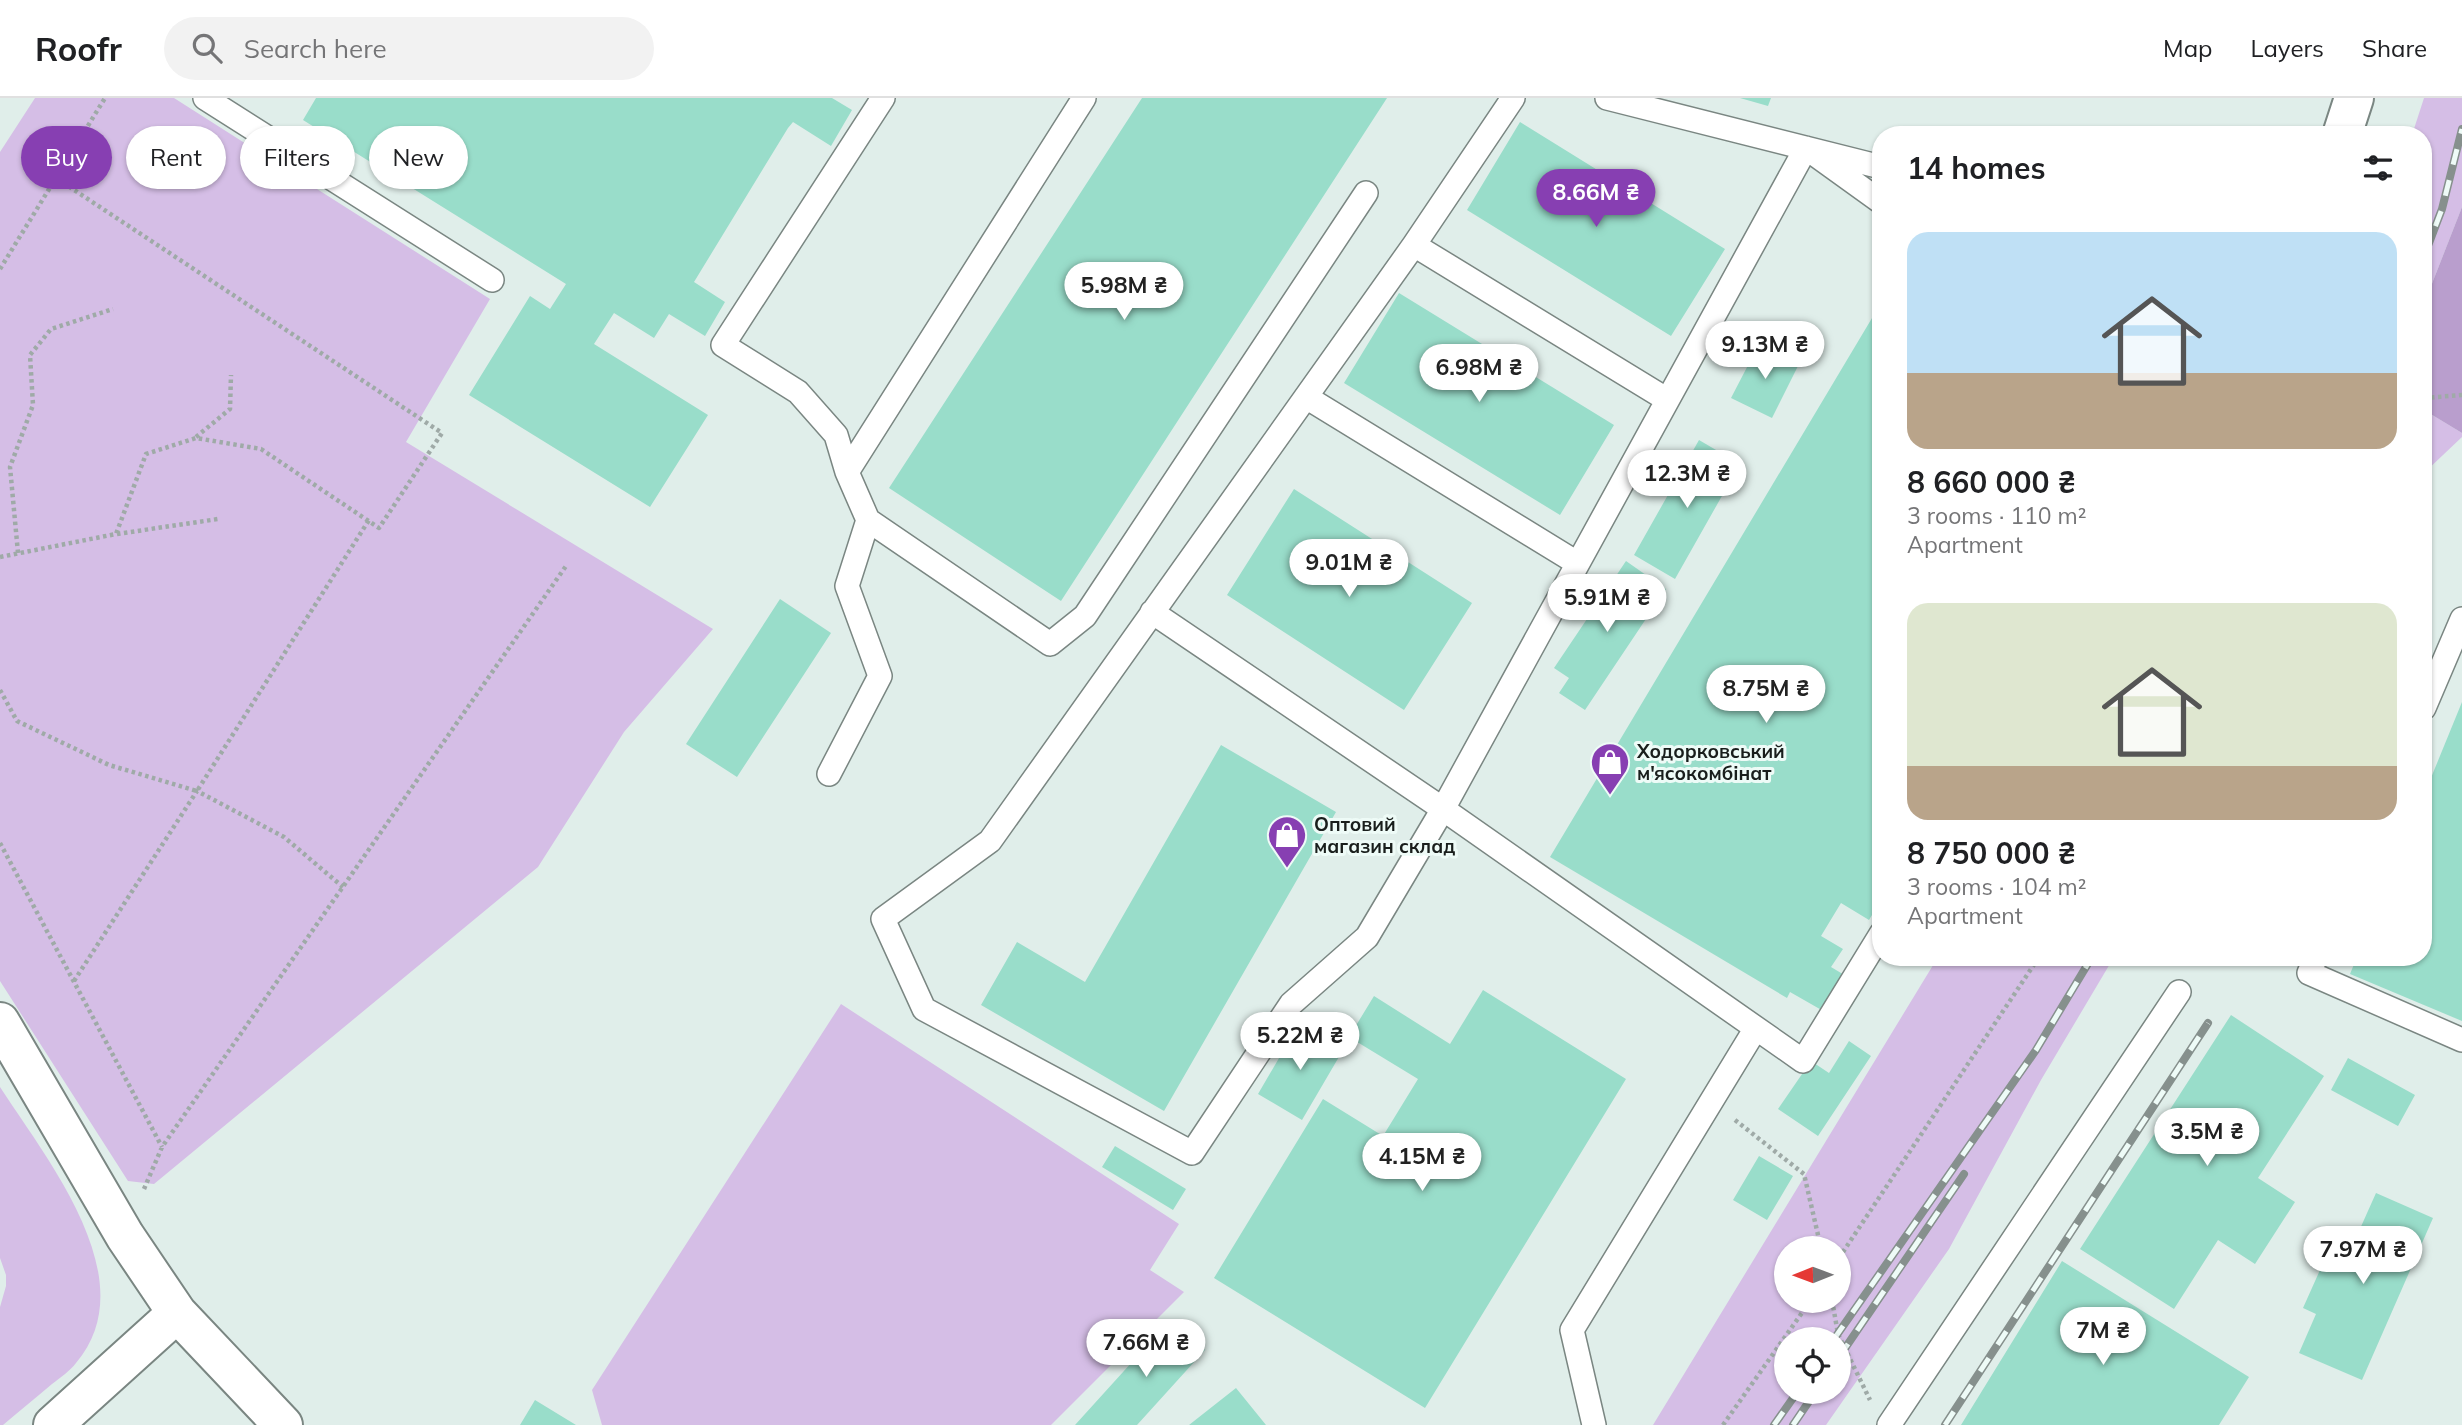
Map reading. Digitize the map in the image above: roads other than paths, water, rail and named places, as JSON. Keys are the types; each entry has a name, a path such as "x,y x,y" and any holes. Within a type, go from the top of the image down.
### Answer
{"street":[{"path":"2345,126 2354,98"},
{"path":"0,1022 125,1236 177,1313 283,1425"},
{"path":"53,1425 177,1313"}],"lane":[{"path":"205,98 492,280"},
{"path":"883,98 723,345 798,392 836,435 847,472 868,520 1050,644 1085,616 1366,193"},
{"path":"847,472 1084,98"},
{"path":"1513,98 1413,245 990,841 883,919 924,1009 1192,1153 1291,1004 1367,937 1443,809 1806,148"},
{"path":"1607,98 1872,165"},
{"path":"1806,148 1872,196"},
{"path":"1413,245 1666,399"},
{"path":"1306,397 1577,564"},
{"path":"829,774 880,676 847,586 868,520"},
{"path":"1152,612 1443,809 1803,1061 1872,949"},
{"path":"2432,689 2462,619"},
{"path":"2312,966 2309,973 2462,1040"},
{"path":"1889,1425 2179,992"},
{"path":"1594,1425 1573,1331 1756,1028"}],"railway":[{"path":"2432,235 2442,209 2462,129"},
{"path":"1842,1327 2036,1050 2087,966"},
{"path":"1945,1425 2208,1023"},
{"path":"1851,1339 1964,1174"},
{"path":"1774,1425 1789,1404"},
{"path":"1793,1425 1807,1404"}],"place":[{"name":"Ходорковський м'ясокомбінат","path":"1610,796"},
{"name":"Оптовий магазин склад","path":"1287,869"}]}
